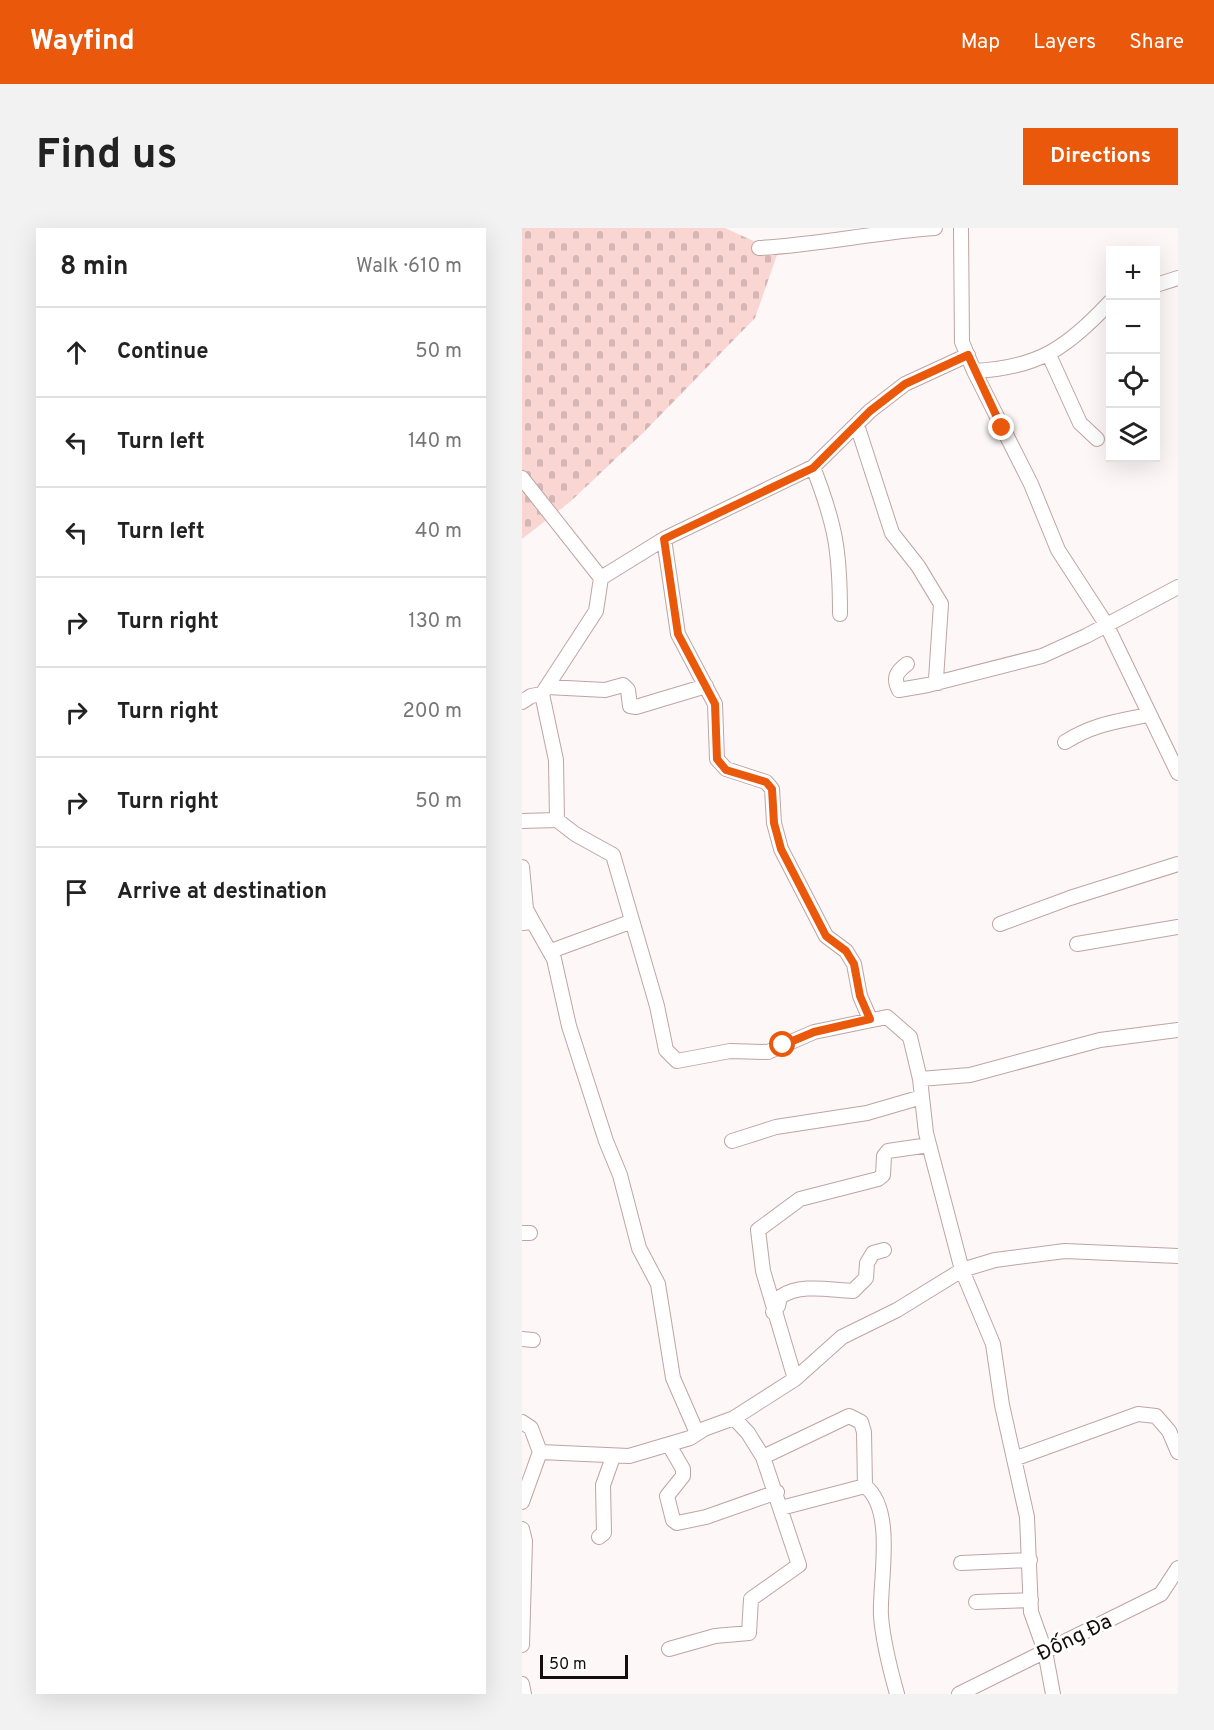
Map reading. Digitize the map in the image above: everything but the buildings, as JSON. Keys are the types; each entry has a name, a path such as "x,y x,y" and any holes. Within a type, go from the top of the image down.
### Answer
{"street":[{"path":"759,248 800,246 885,231 935,228"},
{"path":"962,228 962,342 974,371 1031,484 1059,550 1106,624 1178,773"},
{"path":"1160,283 1178,278"},
{"path":"974,371 1008,369 1049,355 1106,305"},
{"path":"601,578 664,539 813,468 870,411 905,384 968,355"},
{"path":"1049,355 1080,423 1097,439"},
{"path":"857,425 892,533 918,566 941,604 942,616 936,648 938,683"},
{"path":"813,468 828,506 838,541 840,614"},
{"path":"522,478 601,578 596,611 544,691 556,760 557,820"},
{"path":"664,539 678,634 715,704 720,764 734,773 766,782 772,789 774,823 783,855 826,936 846,951 854,964 860,996 870,1019"},
{"path":"906,664 897,671 895,681 899,690 938,683 1042,656 1178,587"},
{"path":"522,702 544,691 605,690 623,685 628,690 630,706 636,707 706,686"},
{"path":"1065,742 1084,730 1105,722 1148,715"},
{"path":"522,821 557,820 575,834 613,855 630,922 657,1006 666,1050 677,1061 730,1051 768,1052 814,1032 887,1017 910,1037 920,1079 929,1145 962,1270 993,1344 1002,1405 1026,1517 1031,1612 1045,1651 1053,1694"},
{"path":"1000,924 1070,898 1178,864"},
{"path":"522,867 528,922 551,951 569,1026 606,1141 621,1175 639,1248 658,1284 673,1378 697,1434"},
{"path":"551,951 630,922"},
{"path":"1077,944 1178,927"},
{"path":"920,1079 970,1075 1101,1040 1178,1029"},
{"path":"732,1141 776,1127 867,1113 922,1097"},
{"path":"795,1379 773,1312 763,1271 758,1230 800,1199 878,1179 883,1175 884,1156 888,1151 929,1145"},
{"path":"773,1312 778,1306 780,1297 789,1291 802,1288 853,1291 866,1278 867,1263 873,1253 884,1250"},
{"path":"540,1452 629,1456 669,1445 697,1434 734,1418 795,1379 842,1337 897,1310 962,1270 994,1260 1065,1251 1178,1256"},
{"path":"1014,1459 1138,1414 1156,1416 1169,1431 1178,1452"},
{"path":"763,1457 849,1416 861,1422 864,1431 865,1486"},
{"path":"669,1649 715,1636 749,1633 752,1599 800,1563 763,1457 748,1433 734,1418"},
{"path":"522,1422 531,1428 540,1452 522,1502"},
{"path":"669,1445 683,1469 683,1476 667,1496 673,1520 678,1523 696,1520 777,1492"},
{"path":"599,1537 604,1533 603,1485 613,1457"},
{"path":"781,1508 865,1486"},
{"path":"865,1486 873,1492 876,1500 885,1544 881,1617 897,1694"},
{"path":"522,1529 525,1541 522,1645"},
{"path":"961,1563 1030,1560"},
{"name":"Đống Đa","path":"959,1694 1161,1594 1178,1568"},
{"path":"976,1602 1031,1600"},
{"path":"522,1684 524,1694"}],"green space":[{"path":"522,228 725,228 778,252 755,318 644,432 571,501 522,539"}],"route":[{"path":"783,1045 814,1032 870,1019 860,996 854,964 846,951 826,936 781,849 774,823 772,789 766,782 755,777 726,770 717,759 715,704 678,634 664,539 813,468 870,411 905,384 968,355 1002,428"}]}
